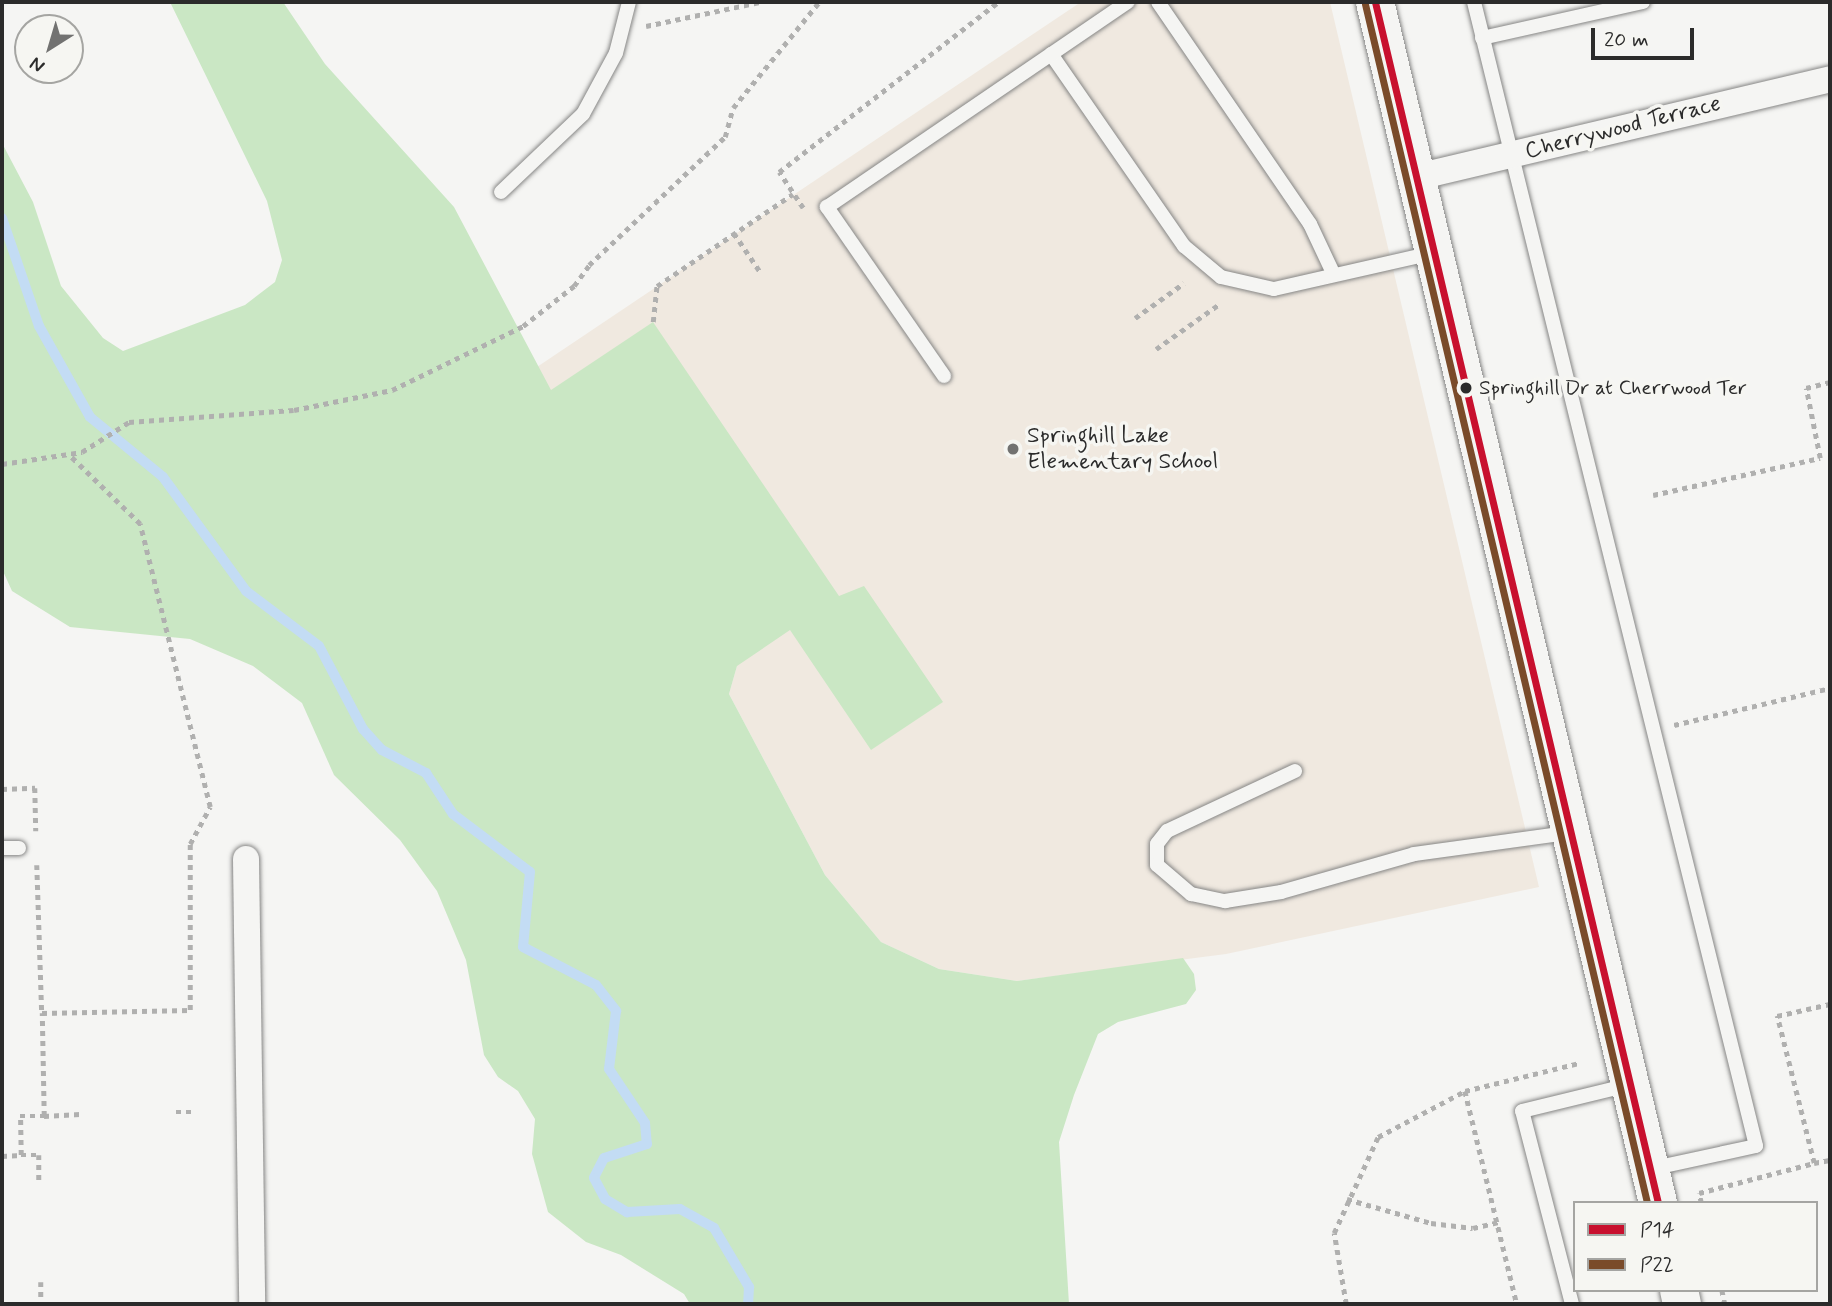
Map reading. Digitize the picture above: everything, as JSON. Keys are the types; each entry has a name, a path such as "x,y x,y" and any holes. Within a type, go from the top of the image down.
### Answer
{"street":[{"path":"1375,2 1654,1186"},
{"name":"Cherrywood Terrace","path":"1417,177 1830,79"},
{"path":"246,859 252,1304"}],"lane":[{"path":"501,192 583,114 624,29 629,2"},
{"path":"944,376 827,207 1128,2"},
{"path":"1158,2 1310,224 1334,275"},
{"path":"1474,2 1756,1146 1654,1186"},
{"path":"1482,38 1643,2"},
{"path":"1051,54 1202,264 1259,289 1433,253"},
{"path":"1295,771 1167,831 1157,844 1157,865 1191,894 1225,901 1281,892 1414,853 1570,833"},
{"path":"2,848 19,848"},
{"path":"1573,1304 1522,1111 1630,1084"}],"path":[{"path":"624,29 760,2"},
{"path":"2,464 68,453 97,444 129,422 294,410 392,390 523,326 575,286 725,137 733,108 819,2"},
{"path":"653,322 657,286 793,194"},
{"path":"734,233 761,273"},
{"path":"1135,318 1184,283"},
{"path":"1156,349 1218,305"},
{"path":"1653,495 1819,458 1807,388 1830,382"},
{"path":"42,1013 190,1010 190,845 210,812 140,524 68,453"},
{"path":"1653,730 1830,688"},
{"path":"2,789 35,788 44,1116"},
{"path":"19,848 37,846"},
{"path":"1777,1016 1830,1004"},
{"path":"1346,1304 1333,1245 1347,1199 1378,1137 1465,1091 1579,1063"},
{"path":"1465,1091 1517,1304"},
{"path":"176,1112 192,1112"},
{"path":"21,1155 20,1116 80,1115"},
{"path":"2,1156 39,1155 40,1184"},
{"path":"1814,1163 1830,1160"},
{"path":"1347,1199 1431,1223 1473,1228 1498,1222"},
{"path":"41,1282 41,1304"}],"shaded area":[{"name":"Springhill Lake Elementary School","path":"1081,2 1330,2 1539,887 1226,954 1017,981 939,969 881,942 825,875 729,694 737,666 534,369"}],"green space":[{"path":"170,2 283,2 325,64 454,207 551,390 653,322 839,596 864,586 943,702 871,750 790,630 737,666 729,694 825,875 881,942 939,969 1017,981 1183,958 1194,974 1196,990 1186,1004 1118,1022 1098,1034 1074,1095 1059,1142 1069,1304 690,1304 684,1294 621,1255 586,1242 548,1212 532,1154 535,1119 518,1091 498,1077 484,1055 466,960 437,891 400,840 334,775 302,703 253,666 190,639 70,627 12,591 2,569 2,143 33,202 61,286 103,338 123,351 245,305 275,282 282,260 267,201"}],"waterway":[{"path":"2,218 39,326 90,417 163,477 246,591 319,646 363,729 382,750 426,773 453,814 530,872 523,947 596,985 616,1011 609,1069 645,1123 647,1144 604,1158 594,1178 605,1199 627,1212 680,1209 714,1228 749,1287 748,1304"}],"transit line":[{"name":"P14","path":"1375,2 1658,1201"},
{"name":"P22","path":"1365,4 1647,1201"}],"place":[{"name":"Springhill Dr at Cherrwood Ter","path":"1466,388"},
{"name":"Springhill Lake Elementary School","path":"1013,449"}]}
